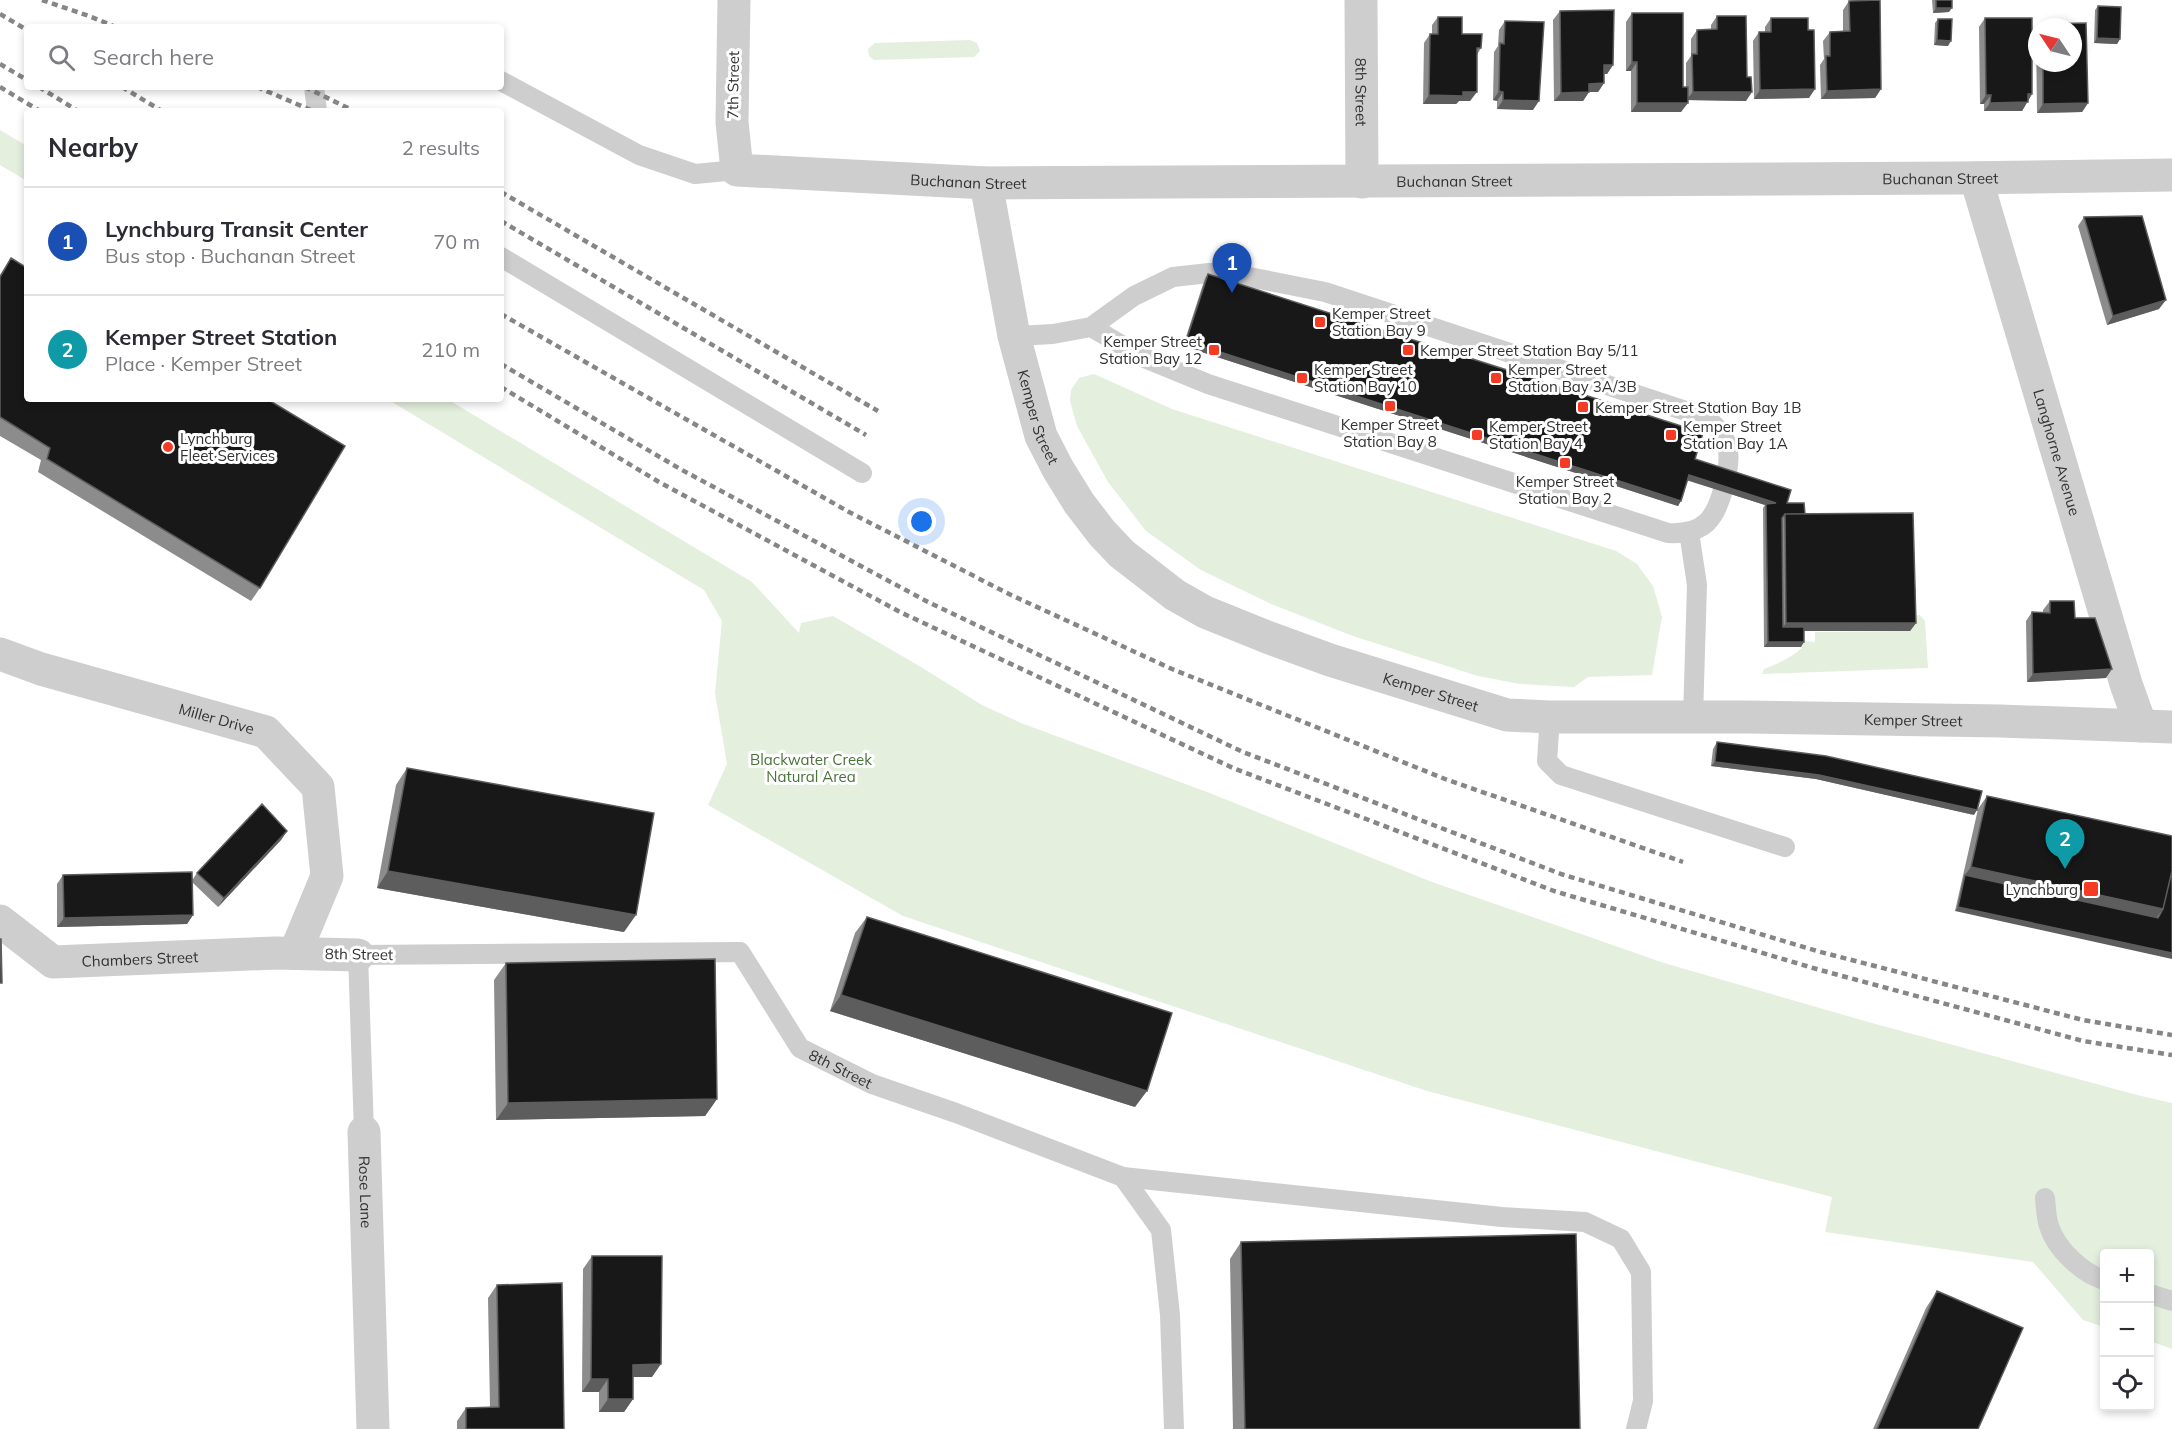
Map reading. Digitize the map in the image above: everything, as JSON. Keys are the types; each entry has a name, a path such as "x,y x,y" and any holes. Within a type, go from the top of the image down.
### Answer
{"street":[{"name":"7th Street","path":"734,0 732,122 737,170"},
{"name":"8th Street","path":"1361,0 1362,182"},
{"name":"Buchanan Street","path":"737,170 986,183 2172,175"},
{"name":"Langhorne Avenue","path":"1976,178 2123,672 2156,727"},
{"name":"Kemper Street","path":"986,183 1014,336 1041,436 1058,469 1079,503 1122,554 1175,595 1215,616 1330,660 1507,715 1929,720 2156,727"},
{"name":"Miller Drive","path":"0,654 41,669 266,732 318,788 327,876 295,953"},
{"name":"Chambers Street","path":"0,921 53,962 295,953"},
{"name":"8th Street","path":"295,953 358,955"},
{"name":"Rose Lane","path":"364,1132 373,1429"}],"lane":[{"path":"504,83 639,155 695,174 737,170"},
{"path":"314,90 316,108"},
{"path":"504,259 862,473"},
{"path":"1014,336 1053,334 1091,327 1134,296 1173,277 1209,273 1244,276 1325,292 1704,417 1716,425 1724,438 1729,452 1730,469 1718,508 1709,521 1689,532 1668,533 1208,384 1142,357 1091,327"},
{"path":"1689,532 1697,585 1693,717"},
{"path":"1550,717 1547,761 1561,775 1785,847"},
{"name":"8th Street","path":"358,955 740,952 800,1048 872,1084 956,1113 1123,1177"},
{"name":"Rose Lane","path":"358,955 364,1132"},
{"path":"1123,1177 1161,1230 1170,1315 1174,1429"},
{"path":"1123,1177 1502,1217 1585,1222 1621,1239 1641,1272 1643,1401 1636,1429"},
{"path":"2045,1198 2049,1226 2060,1247 2079,1266 2100,1278"},
{"path":"2154,1295 2172,1300"}],"green space":[{"path":"970,40 977,43 980,51 974,57 874,60 869,56 868,49 875,43"},
{"path":"0,130 24,144 24,179 0,165"},
{"path":"1094,374 1172,409 1616,551 1637,564 1653,586 1662,617 1652,675 1588,677 1574,687 1520,684 1478,676 1353,636 1271,604 1201,570 1146,531 1108,482 1077,426 1070,401 1071,390 1079,378"},
{"name":"Blackwater Creek Natural Area","path":"392,402 452,402 752,582 799,633 801,623 833,616 982,705 1021,723 1207,792 1432,882 1664,963 1872,1023 2172,1103 2172,1349 2154,1342 2154,1249 2100,1249 2100,1326 2083,1320 2033,1262 1825,1232 1832,1197 1427,1091 903,916 708,805 727,764 715,693 722,621 704,590"},
{"path":"1920,615 1925,621 1928,668 1762,674 1764,669 1798,652 1802,648 1803,641 1815,642 1815,632 1909,631 1909,616"}],"building":[{"path":"1880,0 1881,89 1827,91 1826,56 1830,56 1830,32 1850,31 1849,1"},
{"path":"1936,0 1952,0 1952,8 1936,8"},
{"path":"2098,6 2121,7 2120,39 2097,38"},
{"path":"1614,10 1613,65 1604,65 1604,83 1589,84 1589,92 1561,93 1560,11"},
{"path":"1632,13 1683,13 1683,87 1688,87 1688,103 1637,103 1637,62 1632,62"},
{"path":"1717,16 1746,16 1747,77 1751,77 1752,92 1693,92 1692,54 1697,54 1697,30 1717,29"},
{"path":"1438,17 1462,17 1462,34 1482,34 1481,48 1477,48 1477,92 1463,92 1463,96 1429,95 1430,34 1438,34"},
{"path":"1771,18 1808,18 1808,30 1814,30 1815,89 1760,90 1759,32 1771,32"},
{"path":"1985,18 2028,18 2028,72 2032,72 2032,94 2028,94 2028,102 1990,103 1991,95 1986,95"},
{"path":"1938,19 1952,19 1951,41 1937,40"},
{"path":"1505,21 1544,22 1539,101 1503,100 1503,92 1499,91 1500,43 1504,44"},
{"path":"2082,23 2086,23 2088,103 2043,104 2043,72 2082,72"},
{"path":"2142,216 2166,300 2113,316 2084,217"},
{"name":"Lynchburg Fleet Services","path":"11,258 24,266 24,402 272,402 345,446 260,588 47,459 50,448 0,417 0,277"},
{"path":"1208,274 1703,433 1695,459 1791,490 1787,503 1804,503 1805,514 1785,514 1782,518 1783,627 1804,627 1804,642 1768,642 1766,504 1776,503 1689,475 1681,501 1186,341"},
{"path":"1913,513 1916,623 1786,623 1785,514"},
{"path":"2050,601 2074,601 2075,618 2095,618 2112,669 2033,674 2032,612 2050,613"},
{"path":"1717,742 1826,756 1982,791 1977,810 1819,775 1715,762"},
{"path":"407,768 654,813 636,915 388,871"},
{"path":"1987,796 2172,836 2172,871 2163,909 1971,867"},
{"path":"262,804 287,831 224,898 197,873"},
{"path":"2172,871 2172,953 1958,907 1965,875 2158,918 2163,909"},
{"path":"192,872 193,915 64,918 63,875"},
{"path":"867,917 1172,1013 1147,1091 841,995"},
{"path":"1,939 2,983 0,983"},
{"path":"715,959 717,1099 508,1103 506,963"},
{"path":"1576,1234 1580,1429 1245,1429 1241,1242"},
{"path":"592,1256 662,1256 661,1364 633,1365 633,1399 608,1399 608,1379 591,1379"},
{"path":"562,1283 564,1429 466,1429 466,1408 499,1407 497,1285"},
{"path":"1937,1291 2023,1328 1978,1429 1877,1429"}],"railway":[{"path":"42,0 109,24"},
{"path":"0,14 24,28"},
{"path":"0,64 24,78"},
{"path":"0,87 35,108"},
{"path":"44,90 73,108"},
{"path":"127,90 157,108"},
{"path":"264,90 306,108"},
{"path":"311,90 348,108"},
{"path":"504,194 878,411"},
{"path":"504,223 866,435"},
{"path":"504,316 849,512 1011,595 1172,669 1445,779 1683,862"},
{"path":"504,366 682,470 928,602 1243,752 1561,874 1817,951 2083,1020 2172,1035"},
{"path":"504,389 659,482 900,612 1233,768 1554,891 1820,970 2083,1041 2172,1055"}],"place":[{"name":"Lynchburg Transit Center","path":"1232,293"},
{"name":"Kemper Street Station Bay 9","path":"1320,322"},
{"name":"Kemper Street Station Bay 12","path":"1214,350"},
{"name":"Kemper Street Station Bay 5/11","path":"1408,350"},
{"name":"Kemper Street Station Bay 10","path":"1302,378"},
{"name":"Kemper Street Station Bay 3A/3B","path":"1496,378"},
{"name":"Kemper Street Station Bay 8","path":"1390,406"},
{"name":"Kemper Street Station Bay 1B","path":"1583,407"},
{"name":"Kemper Street Station Bay 4","path":"1477,435"},
{"name":"Kemper Street Station Bay 1A","path":"1671,435"},
{"name":"Lynchburg Fleet Services","path":"168,447"},
{"name":"Kemper Street Station Bay 2","path":"1565,463"},
{"name":"Kemper Street Station","path":"2065,869"},
{"name":"Lynchburg","path":"2091,889"}]}
